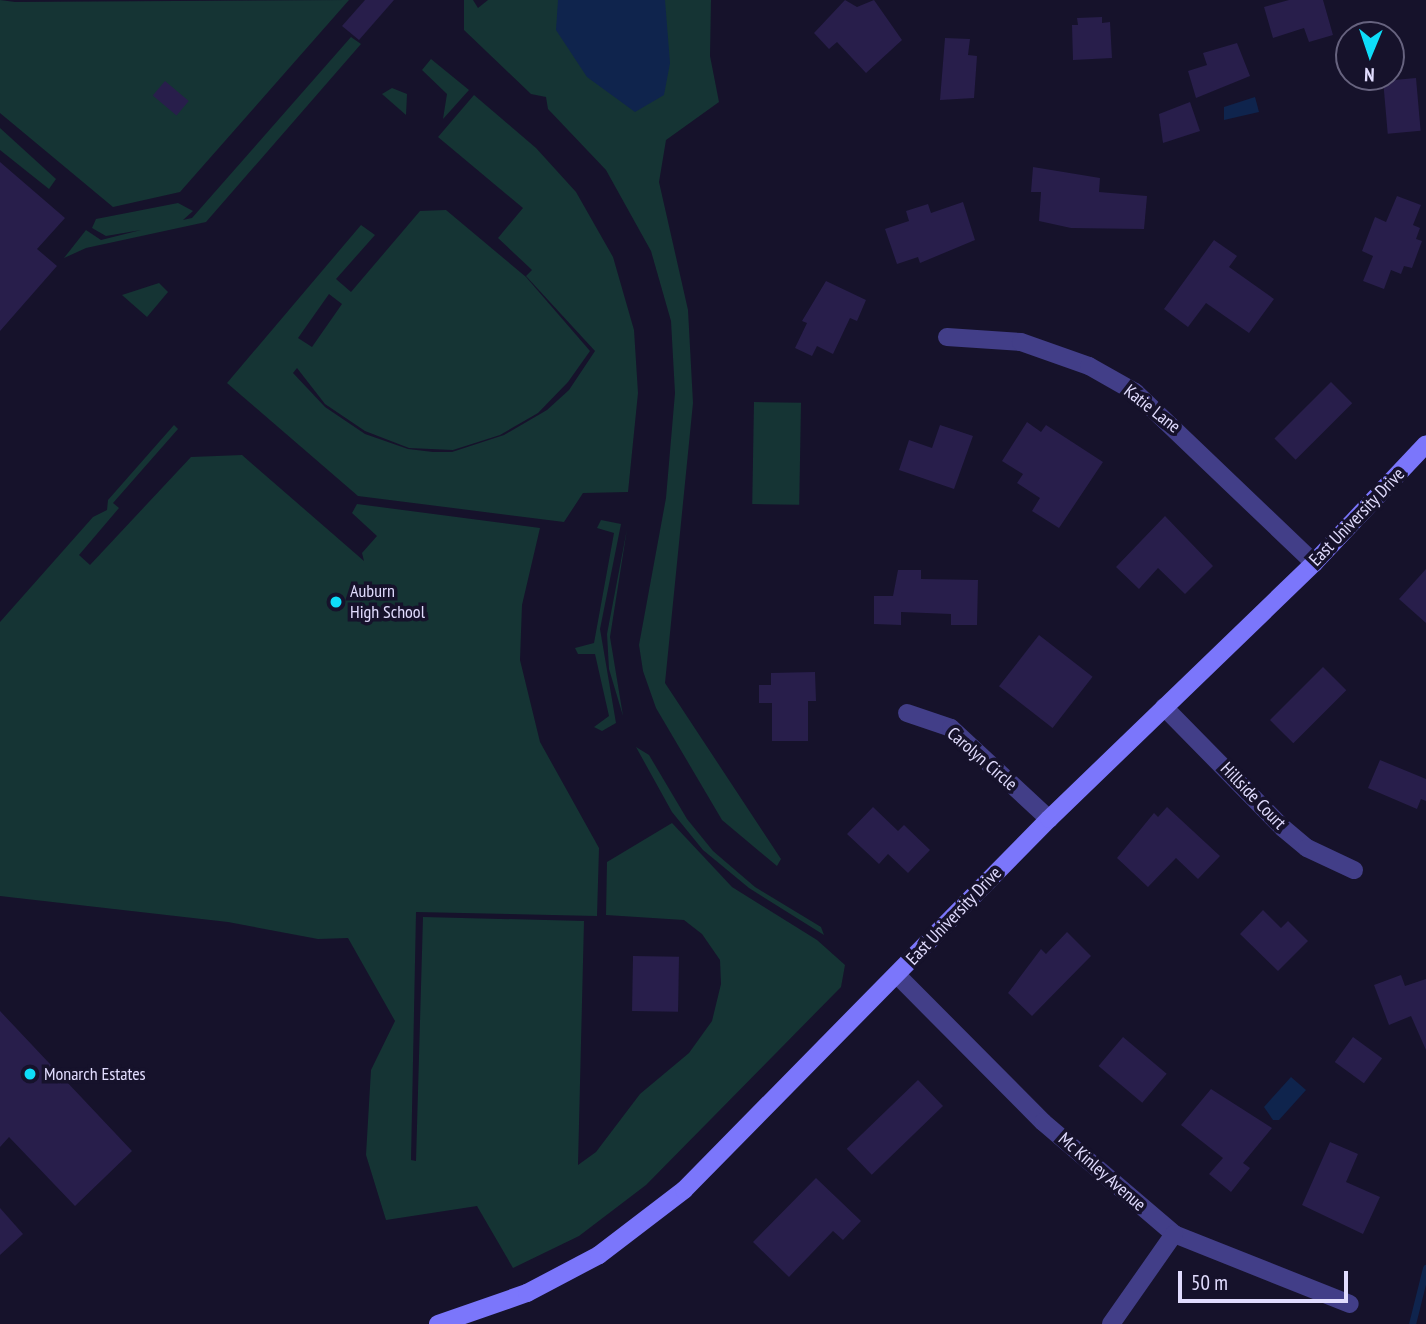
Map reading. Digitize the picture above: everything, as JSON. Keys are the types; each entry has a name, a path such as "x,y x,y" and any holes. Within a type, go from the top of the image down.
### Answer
{"main road":[{"name":"East University Drive","path":"438,1324 527,1293 599,1255 643,1224 684,1190 1049,818 1314,563 1426,444"}],"street":[{"name":"Katie Lane","path":"947,337 1021,342 1089,366 1135,393 1314,563"},
{"name":"Hillside Court","path":"1164,707 1283,828 1307,848 1354,870"},
{"name":"Carolyn Circle","path":"907,713 951,728 1049,818"},
{"name":"Mc Kinley Avenue","path":"897,975 1043,1122 1174,1234 1350,1304"},
{"path":"1111,1324 1174,1234"}],"green space":[{"path":"0,0 349,0 180,192 113,207 0,113"},
{"path":"464,0 473,0 478,8 488,0 711,0 710,56 719,102 666,140 659,182 688,310 693,403 665,683 781,859 777,866 722,820 656,708 643,671 639,645 666,498 675,393 671,321 651,251 606,170 548,109 546,97 531,94 464,30"},
{"path":"351,37 361,44 206,222 86,248 64,258 86,230 101,240 141,230 106,236 92,228 96,219 178,203 193,211 183,220 192,218"},
{"path":"431,59 469,90 443,119 447,94 422,70"},
{"path":"392,88 407,94 406,115 382,94"},
{"path":"474,95 536,148 576,192 613,257 634,330 638,393 628,492 583,493 564,522 358,496 227,383 361,225 375,235 336,279 351,292 420,211 446,210 526,277 590,351 568,382 538,413 500,435 453,450 409,448 365,431 325,404 297,368 293,373 325,407 365,434 408,449 433,452 452,452 504,435 547,410 569,390 595,351 526,276 532,270 498,238 523,208 438,137","holes":["329,294 342,304 312,347 298,338"]},
{"path":"0,128 56,179 49,189 0,150"},
{"path":"159,283 168,292 147,317 122,295"},
{"path":"754,402 801,403 799,505 752,504"},
{"path":"174,425 178,429 113,503 119,508 79,555 90,565 191,457 242,455 364,561 362,553 377,536 352,513 357,504 540,528 522,605 520,660 540,742 599,848 597,916 416,912 411,1160 416,1161 423,917 584,921 578,1165 596,1152 640,1094 689,1053 712,1021 721,984 720,960 702,934 684,920 606,915 607,862 672,823 732,887 817,940 845,965 841,987 646,1185 579,1236 513,1268 477,1206 386,1220 366,1155 371,1070 395,1021 348,938 318,939 228,922 0,896 0,622 93,517 107,510 108,500"},
{"path":"601,520 621,524 600,629 616,723 602,731 594,727 609,716 595,654 578,654 575,648 594,643 614,533 597,528"},
{"path":"627,529 610,637 623,716 609,669 607,634"},
{"path":"636,747 649,755 687,819 713,851 755,887 821,927 824,935 749,888 703,850 672,812"}],"water":[{"path":"558,0 665,0 670,63 664,95 635,112 587,77 556,30"},
{"path":"1255,97 1259,112 1224,120 1224,107"},
{"path":"1291,1077 1306,1090 1279,1120 1273,1120 1264,1107"}],"building":[{"path":"365,0 394,0 359,40 342,26"},
{"path":"845,0 857,7 874,0 902,40 866,73 837,42 829,49 814,33"},
{"path":"1289,0 1323,0 1333,35 1309,42 1304,28 1273,38 1264,7"},
{"path":"1102,17 1102,23 1110,22 1112,58 1073,60 1072,25 1078,25 1077,18"},
{"path":"945,38 970,39 968,55 977,56 974,98 940,100"},
{"path":"1237,43 1250,76 1196,98 1188,71 1207,65 1203,53"},
{"path":"1416,78 1421,131 1388,134 1384,91 1405,91 1405,79"},
{"path":"165,81 189,101 177,115 153,96"},
{"path":"1190,102 1200,131 1163,143 1159,114"},
{"path":"0,162 65,218 37,249 57,266 0,331"},
{"path":"1033,167 1100,178 1099,192 1147,196 1144,229 1071,228 1039,221 1041,192 1031,192"},
{"path":"1397,196 1421,205 1413,225 1420,228 1416,239 1422,241 1412,268 1404,266 1401,274 1391,270 1384,289 1363,281 1373,256 1362,251 1375,217 1386,222"},
{"path":"963,202 975,240 920,263 918,257 897,264 885,229 909,221 906,211 928,204 931,213"},
{"path":"1214,240 1237,256 1229,267 1274,299 1249,333 1206,303 1188,327 1164,309"},
{"path":"826,281 866,300 857,321 850,318 833,354 817,346 812,356 795,348 807,323 802,321"},
{"path":"1331,382 1352,403 1296,460 1274,439"},
{"path":"1027,422 1041,432 1046,425 1103,462 1059,528 1032,511 1040,498 1017,483 1023,474 1002,461"},
{"path":"940,425 973,436 954,489 899,470 909,440 932,448"},
{"path":"1165,516 1213,566 1185,594 1158,568 1139,589 1116,567"},
{"path":"1426,569 1426,623 1399,599"},
{"path":"898,570 921,570 921,579 978,580 977,625 951,625 951,614 901,612 901,625 874,624 874,596 893,596"},
{"path":"1039,635 1093,677 1053,728 999,686"},
{"path":"1323,667 1346,690 1293,743 1270,720"},
{"path":"815,672 816,701 808,701 808,741 772,741 772,703 759,703 759,685 771,685 771,673"},
{"path":"1380,760 1426,779 1426,801 1421,799 1417,809 1368,788"},
{"path":"873,807 898,831 904,825 930,850 908,873 888,854 879,864 847,834"},
{"path":"1167,807 1220,856 1198,879 1176,858 1148,887 1117,858 1154,813 1158,817"},
{"path":"1263,910 1281,928 1288,921 1308,941 1278,971 1240,934"},
{"path":"1067,932 1091,956 1032,1016 1008,993 1041,949 1046,954"},
{"path":"633,956 679,957 678,1012 632,1011"},
{"path":"1401,975 1405,986 1426,979 1426,1050 1411,1016 1389,1025 1374,985"},
{"name":"Monarch Estates","path":"0,1011 132,1151 75,1206 9,1137 0,1147"},
{"path":"1123,1037 1167,1074 1142,1103 1099,1066"},
{"path":"1353,1037 1382,1058 1364,1083 1335,1062"},
{"path":"918,1080 943,1106 872,1175 847,1149"},
{"path":"1211,1089 1272,1128 1243,1163 1250,1168 1231,1192 1209,1174 1223,1158 1181,1125"},
{"path":"1330,1142 1358,1154 1346,1182 1380,1197 1363,1234 1302,1205"},
{"path":"816,1178 861,1221 843,1240 833,1231 789,1277 753,1242"},
{"path":"0,1208 23,1234 0,1255"}],"waterway":[{"path":"1412,1324 1426,1268"}],"place":[{"name":"Auburn High School","path":"336,602"},
{"name":"Monarch Estates","path":"30,1074"}]}
